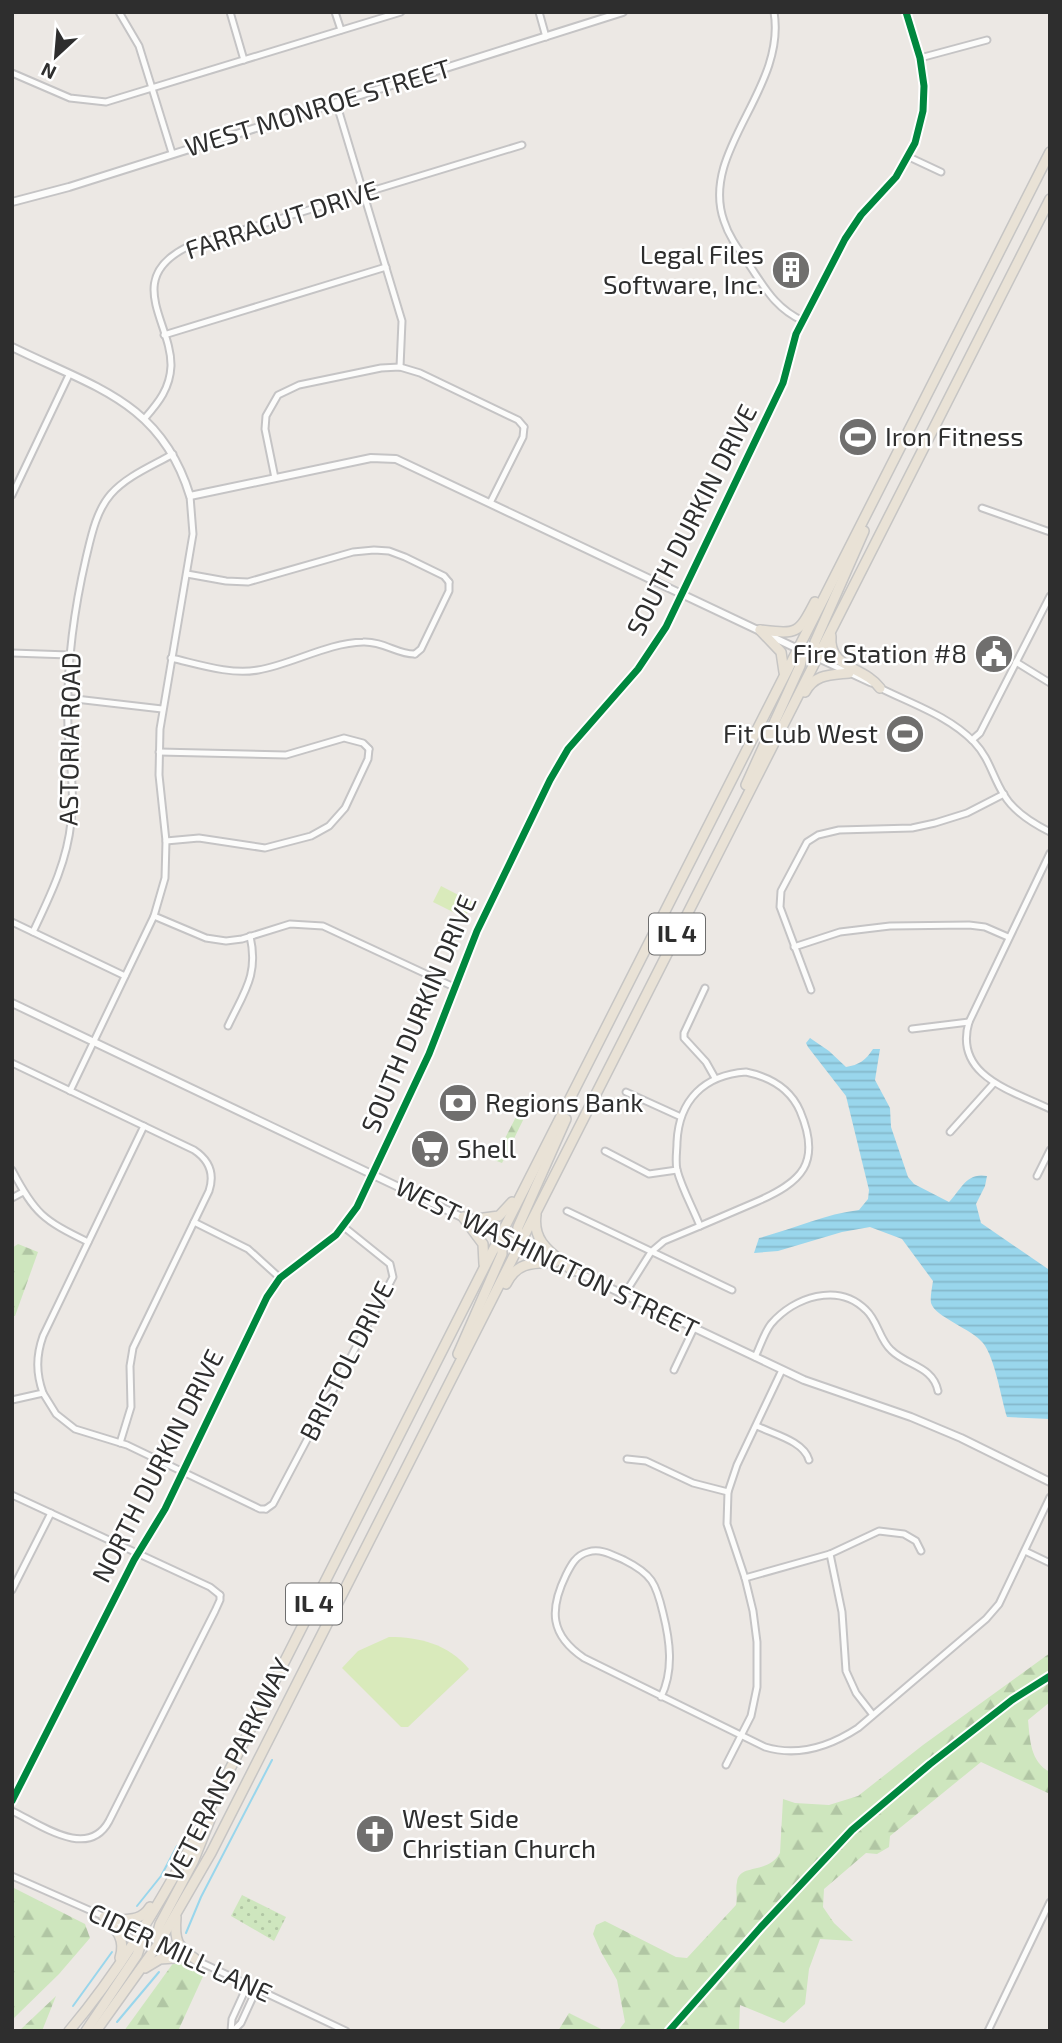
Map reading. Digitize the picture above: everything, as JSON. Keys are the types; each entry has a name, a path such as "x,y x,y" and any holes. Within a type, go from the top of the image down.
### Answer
{"highway":[{"name":"IL 4","path":"500,1236 1050,152"},
{"name":"IL 4","path":"519,1245 1050,199"},
{"path":"817,658 815,642 877,504 882,484"},
{"path":"760,631 791,632 804,624 844,546 854,538"},
{"path":"831,629 830,646 835,656 845,664 873,677 880,688"},
{"path":"760,631 781,652 784,677"},
{"path":"737,816 744,791 800,666 802,657 798,649"},
{"path":"766,759 775,752 810,684 822,676 849,673"},
{"path":"519,1245 518,1227 588,1063"},
{"path":"466,1219 497,1217 506,1211 538,1149 553,1131"},
{"path":"537,1210 537,1237 573,1271"},
{"path":"466,1219 483,1244 485,1253 482,1272"},
{"path":"445,1392 455,1359 502,1254 500,1236"},
{"name":"VETERANS PARKWAY","path":"69,2031 116,1970 193,1842 500,1236"},
{"name":"VETERANS PARKWAY","path":"96,2031 159,1943 211,1853 519,1245"},
{"path":"470,1341 483,1328 516,1269 531,1262 555,1262"},
{"path":"159,1943 158,1928 193,1863 216,1798"},
{"path":"108,1919 134,1919 144,1915 183,1850 193,1842"},
{"path":"176,1914 175,1937 178,1944 193,1959"},
{"path":"108,1919 122,1940 122,1951 116,1970"},
{"path":"86,2031 137,1955 141,1945 139,1934"},
{"path":"140,1971 160,1959 193,1959"}],"street":[{"path":"119,12 139,46 172,153"},
{"path":"230,12 244,60"},
{"path":"335,12 341,30"},
{"path":"12,73 69,98 92,102 120,99 401,12"},
{"path":"539,12 547,37"},
{"name":"WEST MONROE STREET","path":"12,202 624,12"},
{"path":"774,12 776,34 770,67 723,170 720,202 729,235 760,281 782,309 803,321"},
{"name":"SOUTH DURKIN DRIVE","path":"372,1174 429,1054 477,931 553,774 584,729 651,651 682,595 783,383 793,341 850,230 896,177 909,157 919,131 924,86 920,58 906,12"},
{"path":"920,58 987,40"},
{"path":"336,102 402,321 400,367"},
{"name":"FARRAGUT DRIVE","path":"145,418 159,401 169,380 171,360 156,311 154,291 165,263 180,251 522,145"},
{"path":"909,157 941,172"},
{"path":"164,335 386,267"},
{"path":"12,348 116,397 145,418 158,432 183,473 194,521 162,709 159,752 160,797 166,841 165,878 154,916 70,1091"},
{"path":"275,478 265,422 268,409 278,395 299,385 369,370 400,367 420,373 527,426 491,503"},
{"path":"12,495 69,375"},
{"name":"ASTORIA ROAD","path":"33,932 61,870 69,838 73,801 67,698 69,655 90,540 109,496 124,481 173,454"},
{"path":"190,496 371,458 396,459 948,722 972,740 989,762 1004,794 1027,819 1050,832"},
{"path":"982,508 1050,532"},
{"path":"171,659 247,671 356,642 379,643 417,657 452,581 405,557 389,551 374,550 354,552 248,582 187,574"},
{"path":"972,740 980,733 1050,596"},
{"path":"12,653 69,655"},
{"path":"1016,662 1050,683"},
{"path":"67,698 162,709"},
{"path":"159,752 286,755 344,738 372,748 345,808 329,826 311,836 265,849 199,838 166,841"},
{"path":"811,990 780,913 780,899 781,891 802,850 812,838 839,830 912,828 935,823 967,813 1004,794"},
{"path":"1050,853 969,1022 966,1044 979,1072 994,1083 1050,1109"},
{"path":"154,916 216,940 234,940 290,924 323,926 454,988"},
{"path":"12,922 125,976"},
{"path":"794,947 840,932 890,926 969,925 985,927 1008,937"},
{"path":"228,1026 254,969 250,936"},
{"path":"705,988 684,1032 684,1038 706,1062 715,1078"},
{"name":"WEST WASHINGTON STREET","path":"12,1003 782,1370 824,1388 911,1417 961,1438 1050,1482"},
{"path":"912,1029 969,1022"},
{"path":"12,1063 194,1150 211,1168 211,1186 133,1348 130,1366 131,1407 120,1443"},
{"path":"624,1295 651,1252 664,1241 700,1226 780,1192 795,1180 807,1163 810,1139 799,1109 789,1092 773,1080 746,1072 729,1073 715,1078 698,1090 681,1117 677,1135 677,1170 700,1226"},
{"path":"950,1132 994,1083"},
{"path":"626,1092 681,1117"},
{"path":"144,1126 40,1345 37,1369 43,1393 56,1414 75,1429 120,1443 182,1472"},
{"path":"1037,1175 1050,1150"},
{"path":"605,1151 649,1174 677,1170"},
{"path":"12,1170 37,1213 88,1242"},
{"name":"NORTH DURKIN DRIVE","path":"12,1801 138,1554 165,1509 267,1297 280,1278 344,1227 372,1174"},
{"path":"12,1198 23,1192"},
{"path":"567,1211 732,1290"},
{"path":"194,1222 248,1249 280,1278"},
{"name":"BRISTOL DRIVE","path":"182,1472 268,1512 397,1270 344,1227"},
{"path":"754,1357 768,1328 785,1311 805,1299 840,1296 849,1298 864,1308 888,1347 929,1374 938,1391"},
{"path":"674,1370 694,1328"},
{"path":"726,1765 755,1702 757,1687 757,1642 745,1578 727,1524 727,1492 782,1370"},
{"path":"12,1400 43,1393"},
{"path":"757,1426 800,1446 807,1452 809,1460"},
{"path":"627,1459 646,1461 692,1483 727,1492"},
{"path":"12,1494 221,1595 107,1825 90,1839 70,1838 12,1811"},
{"path":"661,1697 670,1674 670,1654 666,1623 655,1583 639,1567 606,1552 589,1551 571,1565 559,1589 554,1613 556,1624 566,1644 584,1658 661,1697 741,1736 780,1752 808,1750 845,1737 986,1619 999,1604 1050,1497"},
{"path":"12,1590 51,1513"},
{"path":"745,1578 830,1554 871,1533 886,1531 912,1538 921,1551"},
{"path":"1025,1551 1050,1563"},
{"path":"830,1554 842,1612 846,1671 856,1693 873,1715"},
{"name":"CIDER MILL LANE","path":"12,1876 346,2031"},
{"path":"988,2031 1050,1902"},
{"path":"232,2031 232,2019 248,1984"},
{"path":"232,2031 241,2023 257,1988"}],"green space":[{"path":"441,886 472,902 465,918 433,902"},
{"path":"523,1107 527,1112 502,1163 494,1160 520,1109"},
{"path":"18,1244 38,1252 15,1316 12,1316 12,1248"},
{"path":"389,1637 412,1638 443,1648 469,1669 408,1727 401,1727 342,1668 358,1651"},
{"path":"1050,1653 1050,1702 1028,1720 1035,1756 1043,1768 1050,1772 1050,1794 981,1762 890,1836 889,1847 877,1854 866,1853 824,1889 823,1907 834,1923 853,1941 820,1939 809,1969 805,2004 784,2023 740,2005 739,2031 618,2031 625,2022 617,1980 593,1934 596,1925 605,1921 676,1957 687,1958 736,1905 739,1876 748,1870 768,1864 780,1853 783,1799 795,1803 829,1805 858,1796"},
{"path":"12,1887 85,1924 90,1938 59,1974 12,2020"},
{"path":"242,1895 286,1917 274,1941 231,1916"},
{"path":"174,1962 205,1972 178,2031 124,2031"},
{"path":"56,1996 42,2031 19,2031"},
{"path":"569,2013 605,2031 558,2031"}],"water":[{"path":"810,1038 846,1067 862,1061 873,1049 880,1049 875,1080 890,1108 891,1127 908,1177 914,1184 949,1202 969,1179 980,1175 987,1176 976,1204 981,1223 1048,1269 1050,1419 1007,1417 994,1368 983,1343 934,1308 931,1303 933,1281 902,1239 870,1227 842,1232 778,1251 754,1253 759,1238 821,1218 859,1210 868,1199 869,1190 846,1096 808,1047 806,1043"}],"waterway":[{"path":"186,1933 201,1897 272,1760"},
{"path":"137,1906 161,1876 177,1846"},
{"path":"73,2006 112,1952"},
{"path":"117,2022 159,1972"}],"cycle path":[{"path":"12,1801 134,1560 165,1509 267,1297 280,1278 336,1235 357,1207 429,1054 477,931 550,780 568,749 638,669 666,627 783,383 796,334 845,239 861,215 896,177 915,143 923,111 924,86 920,58 906,12"},
{"path":"669,2031 852,1830 1012,1700 1050,1676"}],"place":[{"name":"Legal Files Software, Inc.","path":"791,270"},
{"name":"Iron Fitness","path":"858,437"},
{"name":"Fire Station #8","path":"994,654"},
{"name":"Fit Club West","path":"905,734"},
{"name":"Regions Bank","path":"458,1103"},
{"name":"Shell","path":"430,1149"},
{"name":"West Side Christian Church","path":"375,1834"}]}
